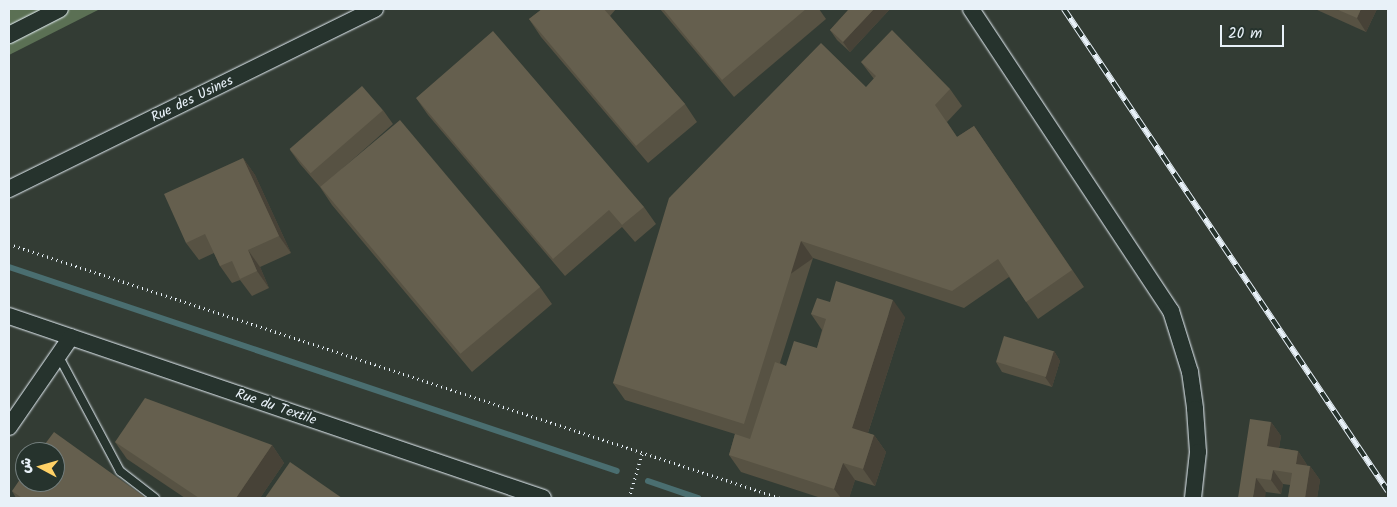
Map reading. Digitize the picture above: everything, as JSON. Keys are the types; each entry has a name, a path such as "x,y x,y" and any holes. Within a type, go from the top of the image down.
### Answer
{"street":[{"path":"9,34 60,9"},
{"name":"Rue des Usines","path":"9,189 375,9"},
{"path":"970,9 1171,311 1190,372 1195,409 1198,452 1193,498"},
{"name":"Rue du Textile","path":"9,316 543,498"},
{"path":"9,427 71,336"}],"lane":[{"path":"58,356 120,471 156,498"}],"path":[{"path":"9,244 780,498"},
{"path":"629,498 642,454"}],"green space":[{"path":"9,9 100,9 9,55"}],"building":[{"path":"542,9 604,9 685,104 636,146 529,19"},
{"path":"663,9 806,9 722,80"},
{"path":"849,9 874,9 843,42 830,30"},
{"path":"1336,9 1361,9 1357,18"},
{"path":"892,30 950,89 935,105 957,137 974,126 1072,270 1026,302 998,259 952,291 801,241 744,424 613,383 669,198 821,43 866,87 876,76 861,62"},
{"path":"493,31 644,207 622,225 609,210 553,259 416,98"},
{"path":"362,86 383,110 311,173 290,149"},
{"path":"400,120 540,287 460,354 320,187"},
{"path":"243,158 279,236 248,250 257,271 240,279 232,261 220,266 205,234 186,243 164,194"},
{"path":"836,281 893,300 852,428 874,435 863,469 843,463 834,489 729,455 735,434 750,439 775,362 786,366 794,341 817,348 826,319 811,314 817,298 830,302"},
{"path":"1004,336 1054,351 1046,377 996,362"},
{"path":"145,398 272,445 236,498 199,498 115,442"},
{"path":"1250,419 1271,422 1267,446 1298,451 1296,464 1310,466 1305,498 1288,498 1292,473 1273,470 1271,480 1256,478 1253,498 1238,498"},
{"path":"54,432 146,498 22,498 12,491 15,487 15,492 65,492 65,442 46,442"},
{"path":"290,462 342,498 265,498"}],"waterway":[{"path":"9,267 617,471"},
{"path":"648,481 698,498"}],"railway":[{"path":"1064,9 1388,491"}]}
